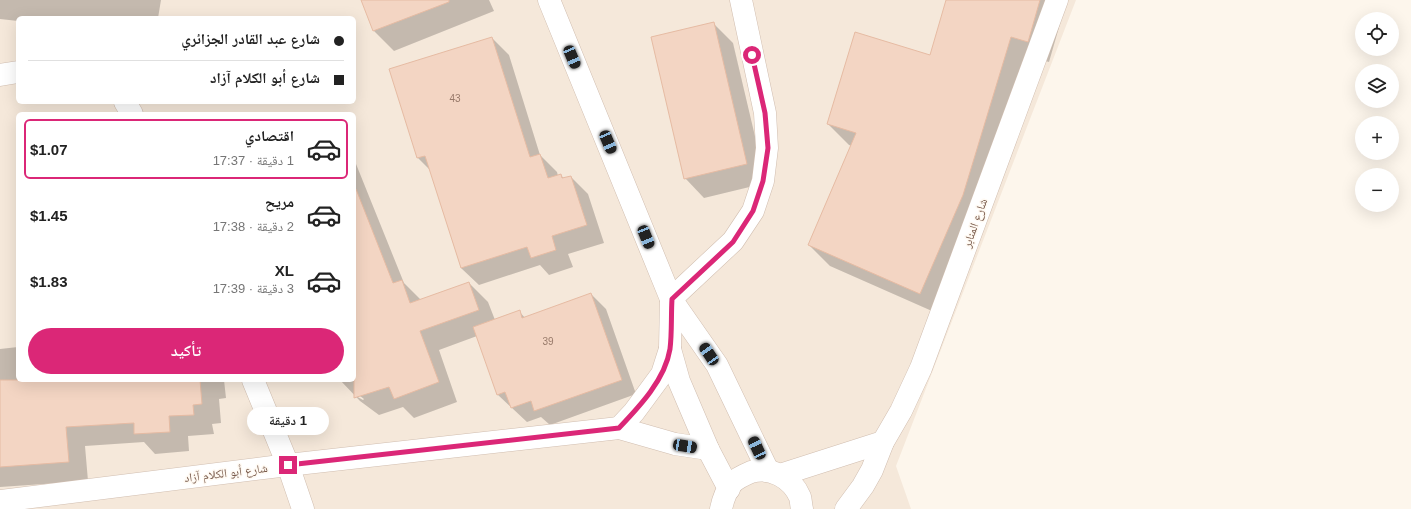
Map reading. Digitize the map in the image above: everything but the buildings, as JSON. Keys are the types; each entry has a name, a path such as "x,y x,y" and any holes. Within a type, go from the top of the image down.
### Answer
{"street":[{"path":"549,0 672,299 717,365 774,473 792,484 800,497 802,509"},
{"path":"619,428 634,412 662,374 670,350 672,299 733,242 753,211 763,181 768,148 765,113 741,0"},
{"name":"شارع المنابر","path":"846,509 863,486 872,470 883,442 901,411 921,368 1057,0"},
{"path":"0,75 16,72"},
{"path":"670,350 679,381 708,449 729,489"},
{"path":"254,382 288,465 303,509"},
{"name":"شارع أبو الكلام آزاد","path":"0,501 288,465 619,428 675,444 708,449"},
{"path":"721,509 724,496 732,483 742,475 755,471 774,473 883,442"}],"shaded area":[{"path":"0,0 1076,0 896,466 911,509 0,509"}],"route":[{"path":"288,465 619,428 634,412 662,374 670,350 672,299 733,242 753,211 763,181 768,148 765,113 752,55"}]}
